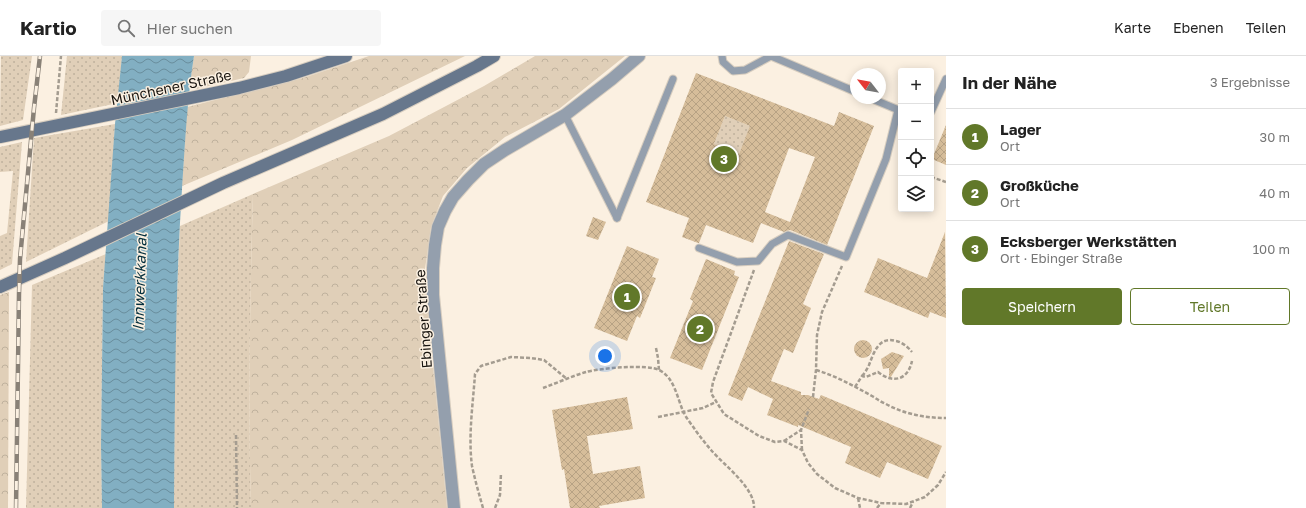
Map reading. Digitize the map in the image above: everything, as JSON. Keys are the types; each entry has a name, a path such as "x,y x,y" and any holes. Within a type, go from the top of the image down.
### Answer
{"main road":[{"name":"Münchener Straße","path":"0,137 239,88 286,76 346,56"},
{"path":"0,287 224,183 383,114 494,56"}],"street":[{"name":"Ebinger Straße","path":"454,508 433,295 433,268 438,227 453,197 484,164 566,115 639,56"}],"lane":[{"path":"722,56 723,62 733,71 745,70 771,56 850,89"},
{"path":"566,115 617,218 673,79"},
{"path":"934,105 946,79"},
{"path":"884,104 898,110"},
{"path":"699,248 737,262 758,261 772,244 788,235 846,257 886,159 898,118"}],"path":[{"path":"54,125 61,56"},
{"path":"934,177 946,182"},
{"path":"813,397 816,370 816,335 822,312 846,257"},
{"path":"758,261 713,382 711,393 724,414 759,436 775,442 784,441 801,430"},
{"path":"855,387 868,367 874,351 882,342 890,339 899,341 912,352"},
{"path":"656,348 659,370"},
{"path":"483,508 472,466 470,439 475,374 481,366 511,357 531,358 544,360 567,380"},
{"path":"862,376 866,377 878,372 890,379 898,378 906,375 912,361"},
{"path":"543,388 587,372 618,368 650,367 659,370 666,375 676,392 683,412 710,449 740,480 749,492 754,508"},
{"path":"816,370 831,374 886,404 909,414 946,418"},
{"path":"658,417 703,408 716,402"},
{"path":"809,408 801,430 802,450 808,463 817,474 835,488 858,498 882,503 906,504 925,497 938,485 946,472"},
{"path":"236,435 237,508"},
{"path":"784,441 802,450"},
{"path":"495,508 500,495 501,473"},
{"path":"858,498 860,508"},
{"path":"910,508 913,502"},
{"path":"877,508 882,503"}],"green space":[{"path":"1,56 32,56 23,120 0,126"},
{"path":"67,56 122,56 118,103 61,115"},
{"path":"194,56 251,56 249,72 244,78 196,89 190,83"},
{"path":"369,56 465,56 292,140 182,186 187,107 303,78"},
{"path":"535,56 625,56 559,109 505,137 467,168 443,196 431,227 424,276 447,508 251,508 250,351 253,194 389,136 484,86"},
{"path":"725,116 755,128 748,133 739,154 714,144"},
{"path":"115,124 109,221 26,262 34,138"},
{"path":"22,142 12,264 0,270 0,236 7,233 13,171 0,172 0,147"},
{"path":"253,194 250,351 251,508 174,508 175,340 180,226"},
{"path":"106,254 103,288 101,445 102,508 26,508 32,285"},
{"path":"9,292 8,508 0,508 0,295"}],"water":[{"name":"Innwerkkanal","path":"122,56 194,56 186,122 178,269 174,508 102,508 101,445 103,288 115,124"}],"building":[{"path":"696,73 834,126 839,112 874,126 827,245 790,230 784,232 761,223 753,243 706,225 698,243 682,237 689,218 646,202","holes":["725,116 750,126 739,154 714,144","789,148 815,157 790,222 765,212"]},
{"path":"946,125 946,165 934,160 934,154"},
{"path":"593,217 606,222 598,240 586,236"},
{"path":"945,232 946,318 930,312 928,318 864,292 878,258 927,278"},
{"path":"789,241 824,254 803,304 811,308 793,353 784,349 771,381 801,392 801,395 808,395 819,399 821,395 942,446 928,479 887,462 880,478 845,463 851,447 798,425 798,427 767,415 773,399 748,387 742,401 728,395"},
{"path":"627,246 659,259 652,277 656,278 640,318 637,316 627,341 594,328"},
{"path":"706,259 735,271 734,275 739,277 702,370 670,358 693,301 690,299"},
{"path":"863,340 869,343 872,349 869,355 863,358 857,355 854,349 857,343"},
{"path":"892,352 904,356 889,380 889,368 883,369 881,359"},
{"path":"627,397 633,429 587,436 593,474 640,466 645,498 599,506 600,508 570,508 552,410"}],"railway":[{"path":"16,508 20,259 40,56"}],"place":[{"name":"Ecksberger Werkstätten","path":"724,159"},
{"name":"Lager","path":"627,297"},
{"name":"Großküche","path":"700,329"}]}
